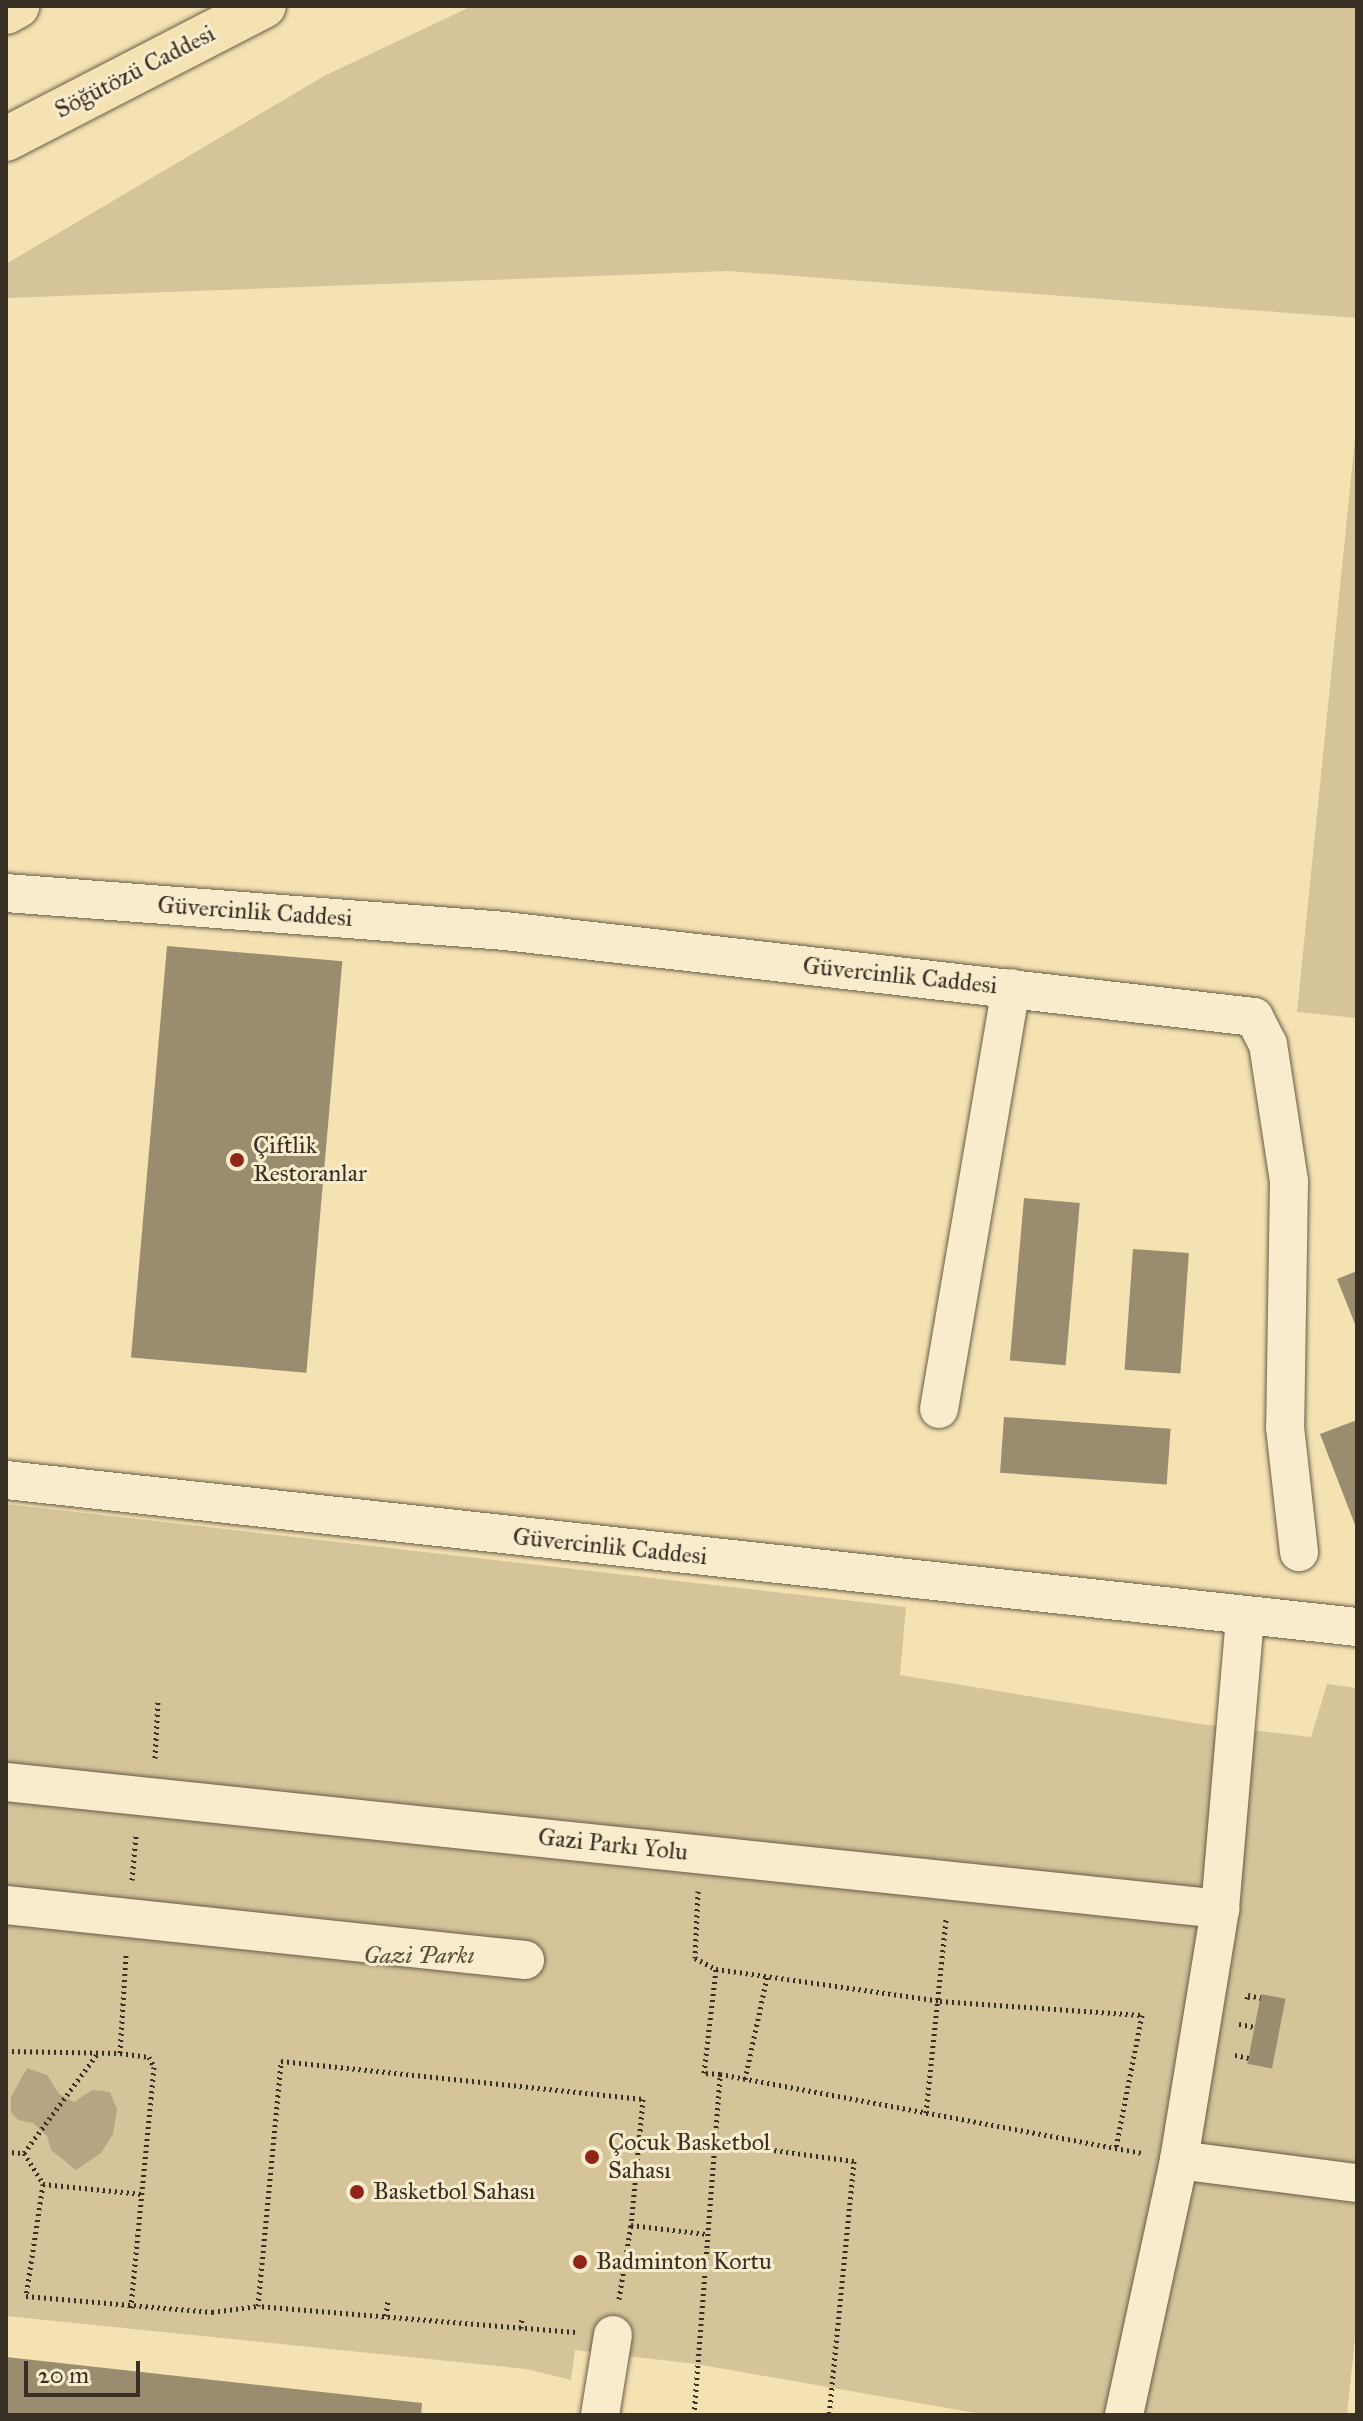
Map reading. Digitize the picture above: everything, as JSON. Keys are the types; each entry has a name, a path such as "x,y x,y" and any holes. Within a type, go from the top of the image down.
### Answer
{"main road":[{"path":"6,12 17,6"},
{"name":"Söğütözü Caddesi","path":"6,139 264,6"}],"street":[{"name":"Güvercinlik Caddesi","path":"6,893 505,931 1254,1017 1268,1044 1289,1182 1285,1427 1299,1552"},
{"path":"939,1409 1011,988"},
{"name":"Güvercinlik Caddesi","path":"6,1480 1357,1627"},
{"path":"1124,2415 1179,2160 1220,1909 1245,1617"},
{"name":"Gazi Parkı Yolu","path":"6,1782 1220,1909"},
{"path":"6,1905 525,1960"},
{"path":"1179,2160 1357,2183"},
{"path":"600,2415 613,2335"}],"path":[{"path":"120,2053 128,1917 158,1700"},
{"path":"700,1854 695,1958 716,1969 940,2001 1142,2015 1116,2148"},
{"path":"926,2113 940,2001 948,1880"},
{"path":"716,1969 704,2073 1179,2160"},
{"path":"745,2079 767,1977"},
{"path":"6,2051 120,2053 149,2057 154,2067 131,2308"},
{"path":"24,2153 99,2052"},
{"path":"24,2153 43,2184 26,2296 131,2308 212,2312 258,2306 613,2335 631,2225 643,2099 281,2061 258,2306"},
{"path":"694,2415 720,2074"},
{"path":"715,2142 854,2161 829,2415"},
{"path":"6,2152 24,2153"},
{"path":"43,2184 142,2194"},
{"path":"631,2225 707,2234"},
{"path":"386,2316 388,2299"},
{"path":"521,2328 522,2317"}],"green space":[{"path":"472,6 1357,6 1357,318 728,271 6,298 6,264 324,76"},
{"path":"1357,419 1357,1018 1297,1012"},
{"name":"Gazi Parkı","path":"6,1504 906,1607 900,1675 1200,1724 1311,1737 1327,1684 1357,1688 1357,2320 1347,2415 987,2415 696,2364 575,2350 571,2380 526,2369 6,2316"}],"shaded area":[{"path":"27,2068 47,2075 59,2094 74,2102 92,2090 110,2092 117,2109 113,2134 101,2153 76,2170 51,2150 47,2136 33,2123 18,2120 11,2112 11,2097"}],"building":[{"name":"Çiftlik Restoranlar","path":"167,946 342,961 306,1373 131,1357"},
{"path":"1024,1198 1080,1203 1066,1365 1010,1360"},
{"path":"1133,1249 1189,1253 1180,1374 1125,1370"},
{"path":"1357,1271 1357,1329 1337,1279"},
{"path":"1004,1417 1171,1429 1167,1485 1000,1473"},
{"path":"1357,1420 1357,1530 1320,1434"},
{"path":"1261,1994 1286,1999 1272,2068 1247,2064"},
{"path":"6,2357 422,2403 421,2415 6,2415"}],"place":[{"name":"Çiftlik Restoranlar","path":"237,1160"},
{"name":"Çocuk Basketbol Sahası","path":"592,2157"},
{"name":"Basketbol Sahası","path":"357,2192"},
{"name":"Badminton Kortu","path":"580,2262"}]}
